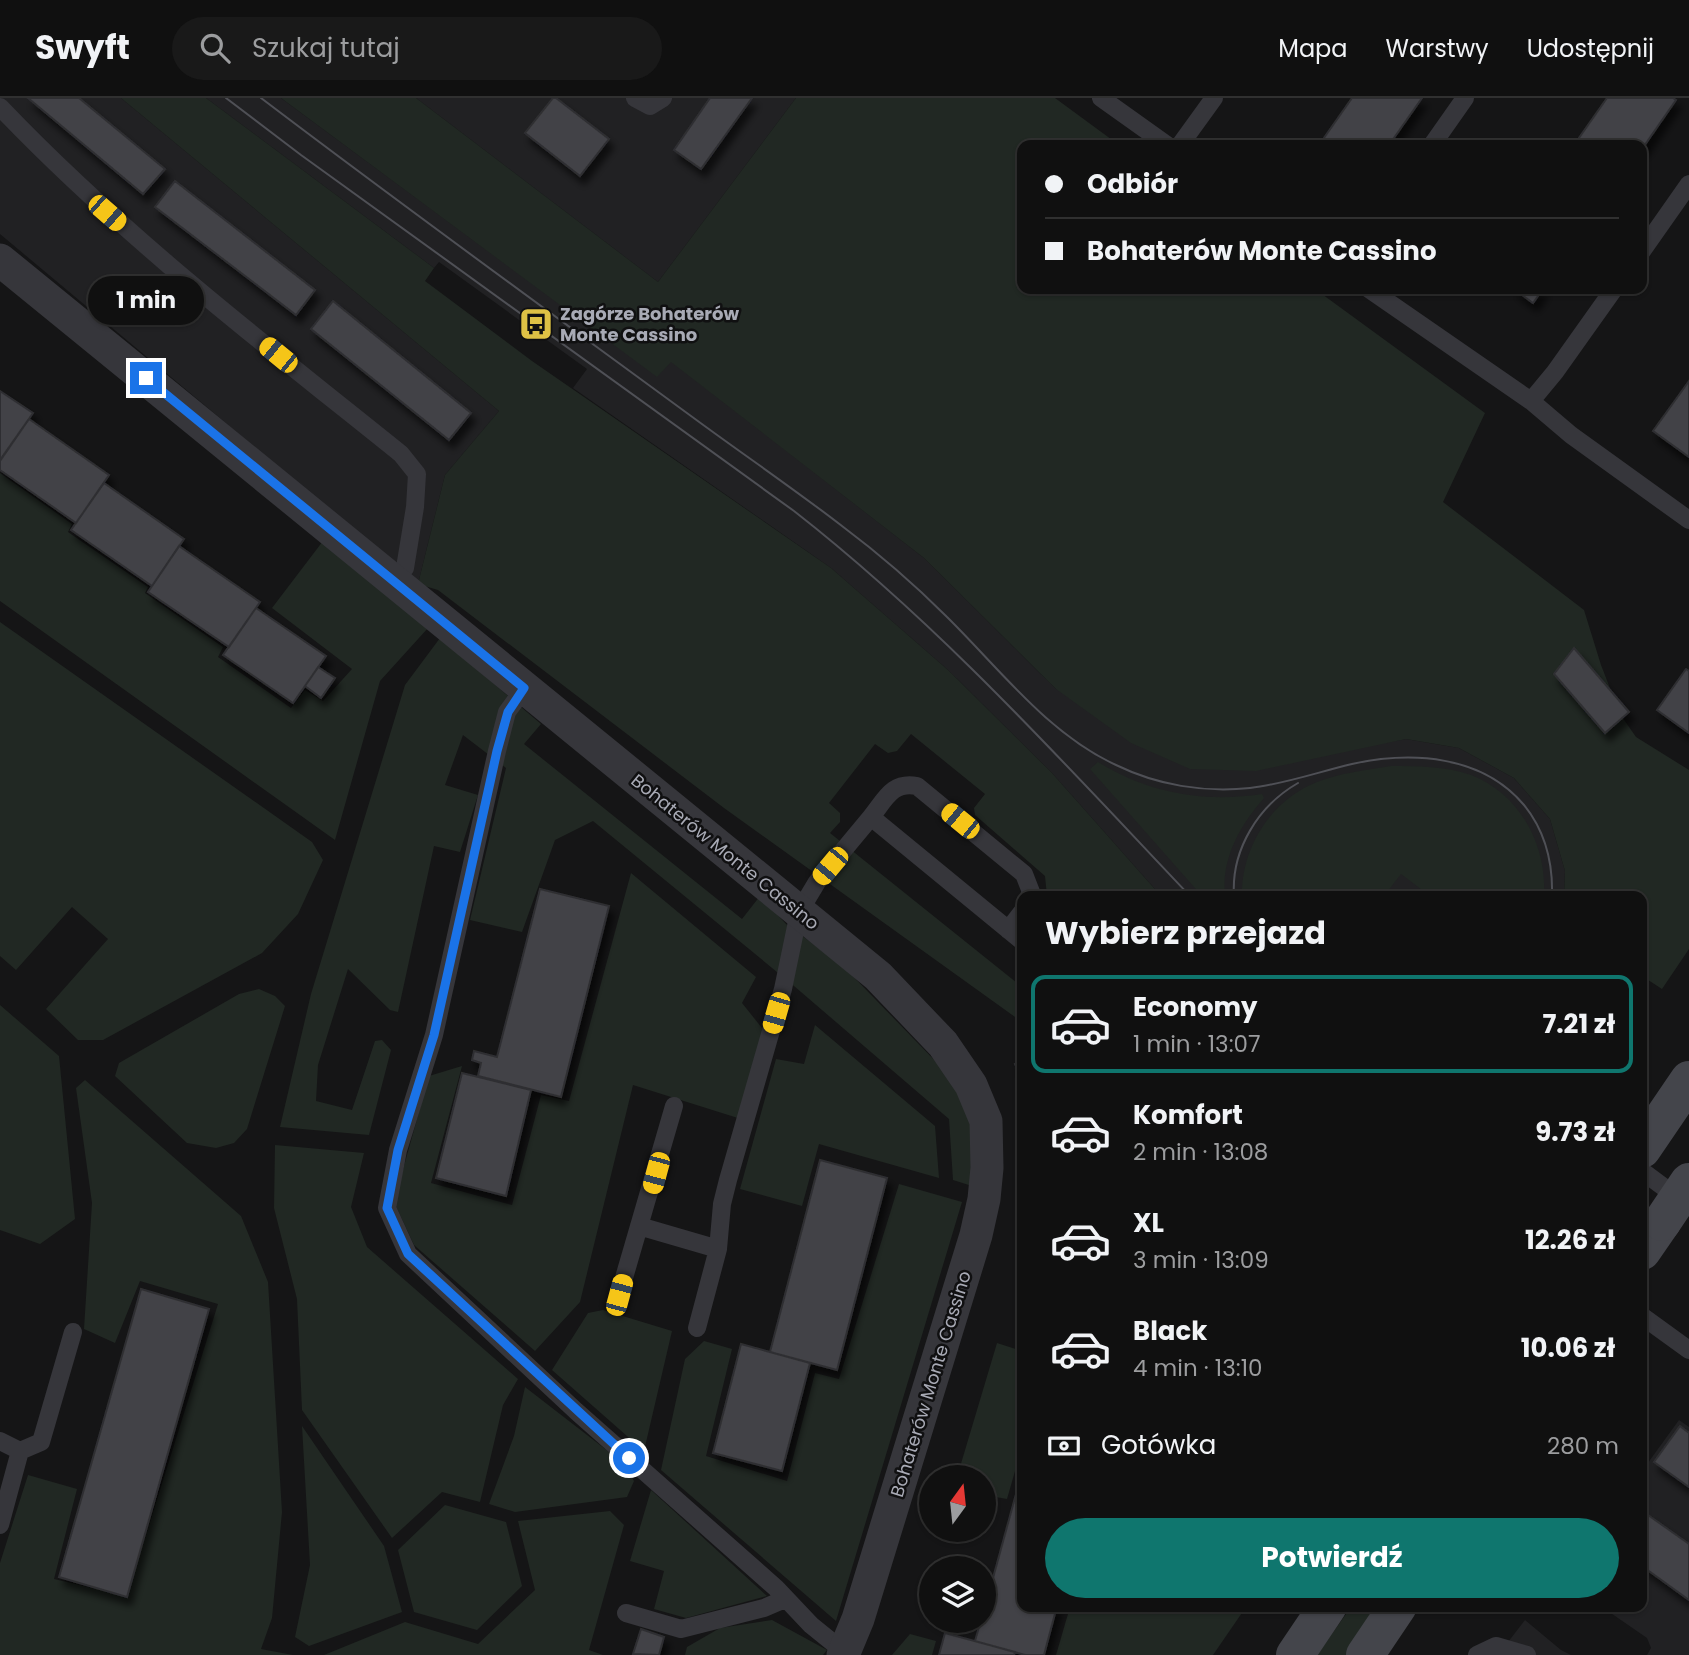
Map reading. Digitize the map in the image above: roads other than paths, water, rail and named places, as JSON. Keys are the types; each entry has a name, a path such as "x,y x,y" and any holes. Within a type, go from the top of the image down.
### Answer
{"main road":[{"path":"1647,1142 1689,1080"},
{"path":"1664,1226 1689,1182"},
{"path":"1295,1655 1324,1612"},
{"path":"1365,1655 1394,1612"}],"street":[{"name":"Bohaterów Monte Cassino","path":"0,260 878,976 943,1044 971,1085 986,1121 987,1168 976,1235 866,1594 844,1652"}],"lane":[{"path":"635,98 650,106 663,98"},
{"path":"1101,98 1160,140"},
{"path":"1184,140 1214,98"},
{"path":"1436,140 1465,98"},
{"path":"0,107 107,213 176,273 401,454 417,474 415,507 405,568 395,580"},
{"path":"1647,244 1689,184"},
{"path":"1375,294 1531,401 1571,435 1689,520"},
{"path":"1531,401 1610,294"},
{"path":"524,688 508,712 497,751 434,1035 398,1150 387,1208 408,1254 576,1411 776,1588 844,1652"},
{"path":"697,1328 718,1249 722,1203 782,989 799,912 817,882 894,788 906,784 917,786 1024,874 1031,891"},
{"path":"871,817 1015,936"},
{"path":"619,1295 674,1106"},
{"path":"1647,1184 1664,1226"},
{"path":"639,1226 718,1249"},
{"path":"1647,1320 1689,1350"},
{"path":"0,1441 20,1451 41,1442 73,1332"},
{"path":"0,1525 20,1451"},
{"path":"626,1613 681,1629 764,1608 785,1599"},
{"path":"1476,1655 1496,1646 1527,1655"}],"tram line":[{"path":"226,98 794,511 848,555 900,600 999,696 1185,891"},
{"path":"261,98 855,536 934,604 1046,718 1091,752 1148,778 1181,786 1215,789 1263,786 1375,760 1422,758 1467,767 1507,788 1531,815 1546,848 1552,891"},
{"path":"1234,891 1237,862 1250,831 1271,804 1298,783"}],"place":[{"name":"Zagórze Bohaterów Monte Cassino","path":"536,324"}]}
